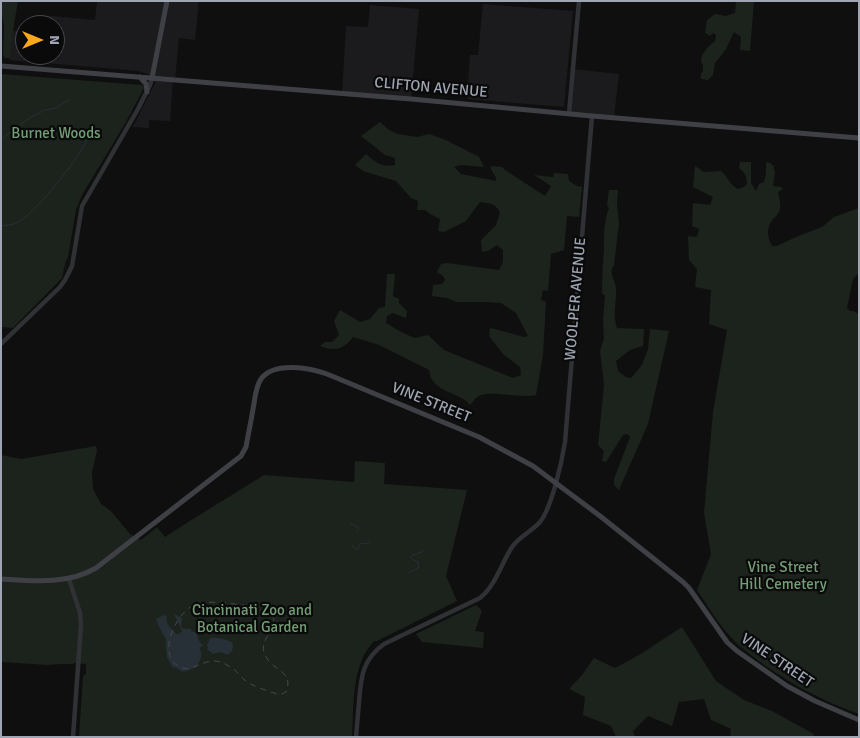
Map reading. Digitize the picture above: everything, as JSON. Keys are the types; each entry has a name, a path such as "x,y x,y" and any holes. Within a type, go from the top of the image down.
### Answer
{"main road":[{"path":"152,78 167,1"},
{"name":"CLIFTON AVENUE","path":"1,66 859,138"},
{"path":"140,77 146,84 146,92"},
{"name":"VINE STREET","path":"1,579 38,581 69,579 89,572 106,561 238,460 246,447 257,388 261,379 271,372 285,368 299,368 321,372 479,437 533,466 683,582 727,642 737,651 787,686 815,701 859,720"}],"street":[{"path":"569,114 579,1"},
{"path":"1,344 60,287 69,273 72,266 82,206 130,124 152,78"},
{"name":"WOOLPER AVENUE","path":"356,737 361,678 369,658 384,644 475,601 485,594 515,544 542,520 547,509 556,482 565,442 592,116"},
{"path":"69,579 80,613 81,625 73,737"}],"shaded area":[{"path":"97,1 199,1 195,40 179,38 170,121 149,120 149,128 133,127 155,83 153,77 139,71 65,65 65,17 95,20"},
{"path":"483,4 573,11 564,107 467,99 470,55 478,55"},
{"path":"370,5 419,9 411,99 342,93 346,26 368,27"},
{"path":"13,31 15,31 15,61 9,60"},
{"path":"573,69 619,74 614,117 569,113"},
{"path":"174,614 182,618 181,627 191,629 191,631 197,633 201,644 207,649 210,638 224,639 232,642 233,647 229,654 221,652 213,654 201,646 201,658 196,667 184,672 176,667 173,668 167,657 166,639 156,619 164,615 167,616 166,619 169,626 176,634 179,634 182,631"}],"green space":[{"path":"1,1 18,1 10,58 5,58 3,55 4,26"},
{"path":"736,1 754,1 750,51 740,50 741,37 734,32 726,49 715,63 713,75 708,80 701,79 703,71 702,56 705,50 715,41 716,35 713,33 710,36 705,33 707,20 715,14 726,16 735,13"},
{"name":"Burnet Woods","path":"1,74 142,85 144,88 82,195 76,210 68,257 62,278 13,328 1,327"},
{"path":"380,122 389,130 398,134 417,137 429,134 446,140 479,157 484,167 461,165 454,167 461,174 496,181 491,166 502,167 545,196 551,186 534,175 553,177 554,173 568,174 569,181 582,187 579,217 567,216 564,250 551,254 548,291 543,290 541,300 546,302 543,355 536,395 484,394 477,397 470,405 467,401 437,385 431,379 429,370 379,345 353,337 343,347 330,349 320,346 325,342 332,342 339,335 334,321 340,310 360,322 370,319 379,308 385,307 387,274 395,274 393,296 399,299 399,303 407,311 406,318 393,313 387,316 386,323 415,338 428,335 444,350 513,378 521,375 520,367 503,354 489,336 490,328 524,337 528,336 516,313 501,303 456,302 447,298 432,296 433,285 442,284 445,280 437,272 441,264 447,263 499,270 503,262 503,250 497,245 488,251 482,252 481,240 496,225 500,213 499,210 492,204 480,202 466,221 444,232 438,231 440,219 425,210 417,210 418,201 411,198 396,181 363,171 355,165 366,154 382,165 395,165 395,158 385,155 361,136"},
{"name":"Vine Street Hill Cemetery","path":"740,162 751,162 751,183 756,191 759,184 764,182 766,162 774,166 773,186 783,189 778,192 780,210 768,229 772,246 777,246 822,227 834,217 859,208 859,273 853,279 847,308 859,314 859,714 802,689 751,655 727,632 713,615 697,590 711,554 704,513 713,412 727,330 709,324 711,290 695,287 697,269 689,260 688,236 697,237 699,229 692,226 693,203 710,205 713,197 693,187 695,166 704,172 721,171 738,189 747,184 743,171 739,168"},
{"path":"609,190 618,190 619,223 614,265 612,268 612,276 616,288 615,313 617,328 644,329 643,346 630,350 616,361 618,371 631,378 642,365 648,349 650,329 669,331 648,424 619,490 614,485 614,479 630,437 626,434 623,435 606,462 602,461 604,451 598,445 604,384 600,351 604,339 605,295 602,294 602,276"},
{"name":"Cincinnati Zoo and Botanical Garden","path":"96,446 97,451 92,472 93,489 101,504 111,511 130,534 141,540 157,527 165,537 264,475 354,482 355,461 385,463 384,484 467,490 446,576 457,601 374,641 361,662 357,674 352,737 79,737 83,676 86,674 86,664 48,665 1,662 1,455 21,459"},
{"path":"476,605 482,611 475,631 484,632 483,648 422,642 416,634"},
{"path":"682,627 716,681 744,700 772,711 814,734 813,737 730,737 731,729 711,720 704,699 679,702 672,726 648,716 633,731 635,737 616,737 611,726 583,715 585,697 569,689 594,658 615,668"}],"waterway":[{"path":"3,139 31,117 45,110 56,108 70,99"},
{"path":"1,226 20,221 48,194 85,144 91,123"},
{"path":"350,523 359,528 357,532"},
{"path":"352,545 359,549 359,544 369,543"},
{"path":"409,573 419,567 418,562 410,557 423,551"}],"railway":[{"path":"220,602 252,606 267,610 272,615 273,626 263,646 264,652 267,659 285,675 288,684 286,692 278,694 256,687 248,683 231,667 218,661 205,662 192,668 183,668 172,660 169,652 169,643 175,624 181,616 187,609 197,604 220,602"}]}
